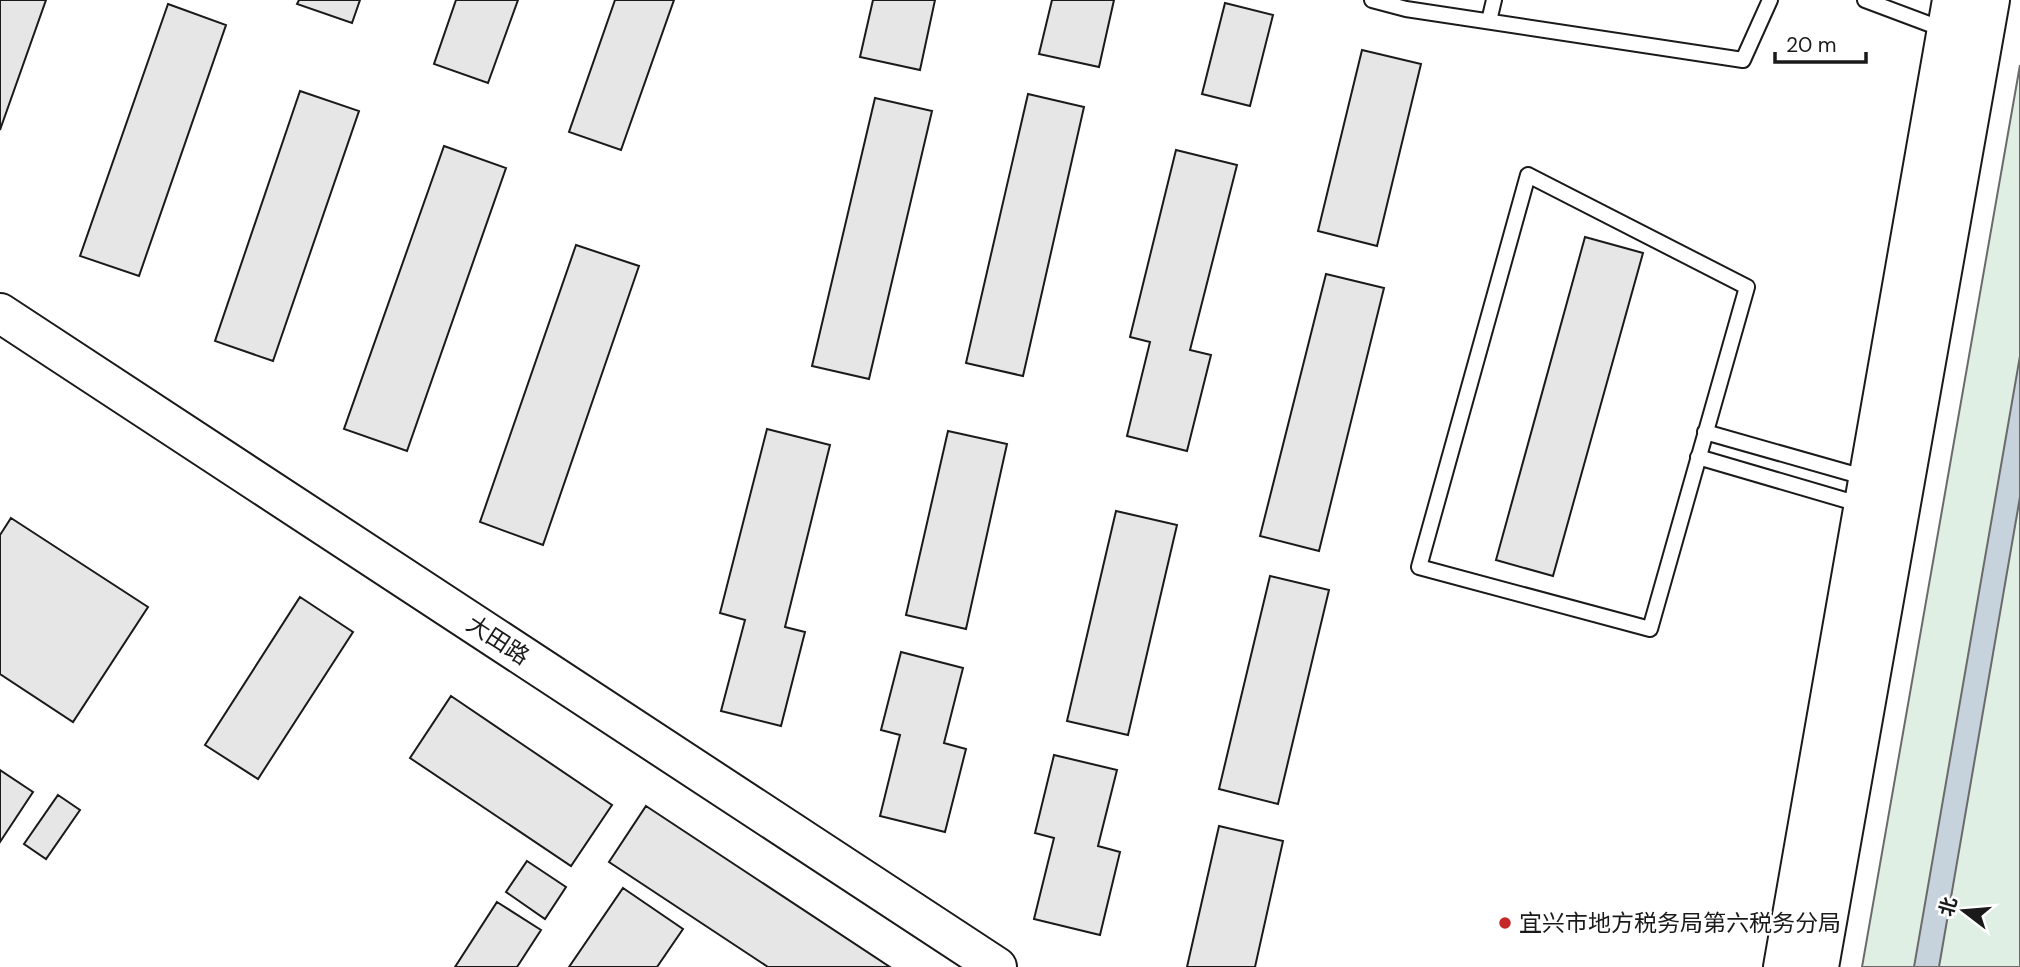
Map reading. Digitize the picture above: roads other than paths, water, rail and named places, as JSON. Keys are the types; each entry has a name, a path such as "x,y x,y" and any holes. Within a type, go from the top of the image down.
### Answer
{"main road":[{"path":"1783,967 1866,492 1961,23 1990,0"},
{"path":"1819,967 1961,23"},
{"name":"大田路","path":"0,313 997,967"}],"lane":[{"path":"1372,0 1406,9 1743,60 1770,0"},
{"path":"1489,21 1494,0"},
{"path":"1865,0 1961,23"},
{"path":"1528,175 1747,287 1705,432 1650,629 1419,567 1528,175"},
{"path":"1705,432 1866,492"},
{"path":"1698,457 1866,492"}],"place":[{"name":"宜兴市地方税务局第六税务分局","path":"1505,923"}]}
